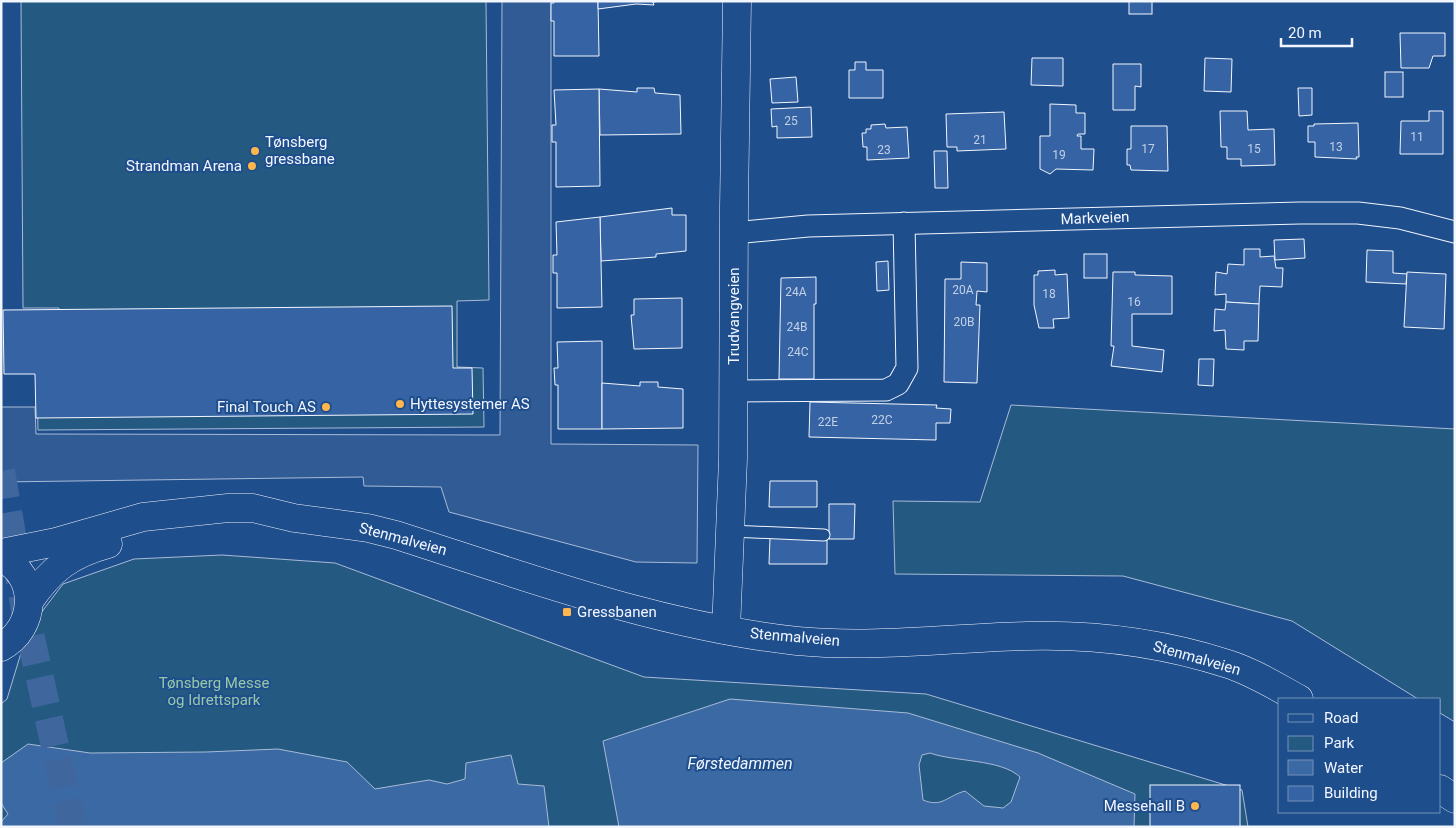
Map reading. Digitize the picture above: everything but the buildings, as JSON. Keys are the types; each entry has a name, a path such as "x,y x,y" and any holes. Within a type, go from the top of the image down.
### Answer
{"main road":[{"name":"Trudvangveien","path":"726,630 731,531 734,391 737,1"},
{"name":"Stenmalveien","path":"1,553 49,544 143,517 209,509 253,508 294,518 368,528 396,535 616,605 726,630 824,642 1027,636 1080,636 1129,641 1166,647 1230,664 1297,698"},
{"name":"Stenmalveien","path":"1,647 10,643 21,631 28,616 30,600 42,583 58,567 74,556 96,547 184,528 294,518"},
{"path":"1,558 19,572 27,585 30,600"},
{"path":"1441,790 1455,798"}],"street":[{"name":"Markveien","path":"734,233 790,227 1300,213 1358,213 1400,218 1455,232"},
{"path":"734,391 886,390 898,384 907,368 904,223"}],"lane":[{"path":"731,531 824,535"}],"green space":[{"name":"Tønsberg gressbane","path":"21,1 486,1 489,300 457,301 457,367 483,368 484,427 38,430 37,386 59,386 59,308 23,308"},
{"path":"1011,405 1455,429 1455,722 1441,714 1441,698 1416,698 1292,621 1123,576 895,574 893,501 980,502"},
{"name":"Tønsberg Messe og Idrettspark","path":"222,555 335,563 644,677 926,694 1242,790 1248,827 1,827 1,704 7,699 28,630 63,584 134,559"}],"shaded area":[{"path":"502,1 551,1 551,444 698,445 697,563 636,562 449,512 441,487 364,486 363,477 1,482 1,407 35,407 36,434 500,435"}],"water":[{"name":"Førstedammen","path":"730,699 908,713 1038,753 1135,794 1134,827 619,827 603,741","holes":["930,753 990,764 1012,771 1020,777 1011,802 1003,808 984,806 965,791 940,802 935,803 923,800 919,765 922,755"]},
{"path":"28,744 90,753 278,749 347,762 375,789 429,780 447,784 465,779 466,763 511,755 518,784 544,786 549,827 1,827 1,822 8,814 1,803 1,763"}],"tunnel":[{"path":"1,471 26,616 73,827"}],"place":[{"name":"Tønsberg gressbane","path":"255,151"},
{"name":"Strandman Arena","path":"252,166"},
{"name":"Hyttesystemer AS","path":"400,404"},
{"name":"Final Touch AS","path":"326,407"},
{"name":"Gressbanen","path":"567,612"},
{"name":"Messehall B","path":"1195,806"}]}
